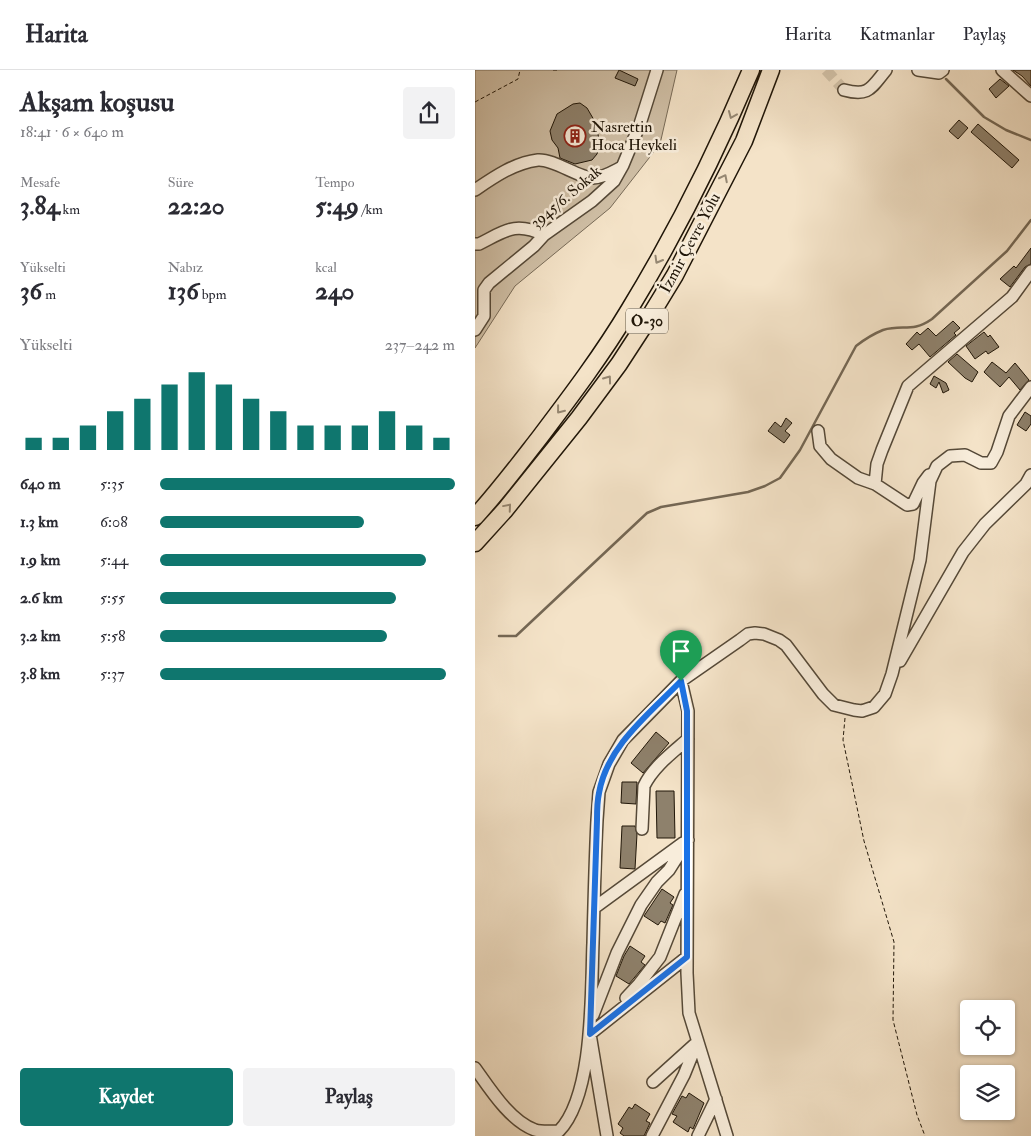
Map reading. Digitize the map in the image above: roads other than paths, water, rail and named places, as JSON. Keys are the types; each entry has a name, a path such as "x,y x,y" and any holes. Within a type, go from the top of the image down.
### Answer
{"highway":[{"name":"İzmir Çevre Yolu","path":"475,517 580,385 629,311 678,225 724,134 751,70"},
{"name":"İzmir Çevre Yolu","path":"475,543 505,510 579,418 619,364 647,321 675,275 744,140 771,70"}],"street":[{"name":"3945/6. Sokak","path":"475,330 484,316 484,290 489,283 544,235 592,202 614,182 640,124 657,70"},
{"path":"845,90 859,94 867,91 886,70"},
{"path":"918,70 939,73 943,70"},
{"path":"1002,70 1031,96"},
{"path":"475,190 510,168 539,160 556,164 592,178 609,174 622,167"},
{"path":"475,244 479,244 507,230 521,227 544,235"},
{"path":"875,484 877,464 908,386 1012,297 1031,271"},
{"path":"817,431 820,446 831,459 858,478 875,484 907,505 913,504 923,483 937,466 950,456 965,455 981,463 991,463 997,452 1009,416 1031,387"},
{"path":"893,674 920,560 930,481 937,466"},
{"path":"475,1068 500,1102 520,1120 535,1130 559,1133 573,1111 581,1083 590,1029 599,792 609,764 623,740 681,681 748,634 764,634 786,644 828,700 834,705 846,710 862,711 874,707 885,694 893,674 963,552 985,524 1026,484 1031,475"},
{"path":"681,681 687,711 688,739 687,957 689,1013 727,1136"},
{"path":"642,829 644,786 651,773 688,739"},
{"path":"594,908 687,840"},
{"path":"607,1136 590,1029 617,953 641,905 657,882 669,870 687,840"},
{"path":"590,1029 628,996 660,956 687,889"},
{"path":"590,1029 687,957"},
{"path":"653,1082 697,1043"},
{"path":"651,1136 684,1075 697,1043"},
{"path":"699,1136 716,1099"}],"waterway":[{"path":"946,79 984,117 1006,130 1031,140"},
{"path":"499,636 516,636 647,513 661,507 748,492 780,478 800,450 856,346 883,330 919,326 932,319 1007,251 1031,220"}],"tunnel":[{"path":"826,70 844,90"}],"place":[{"name":"Nasrettin Hoca Heykeli","path":"575,136"}]}
